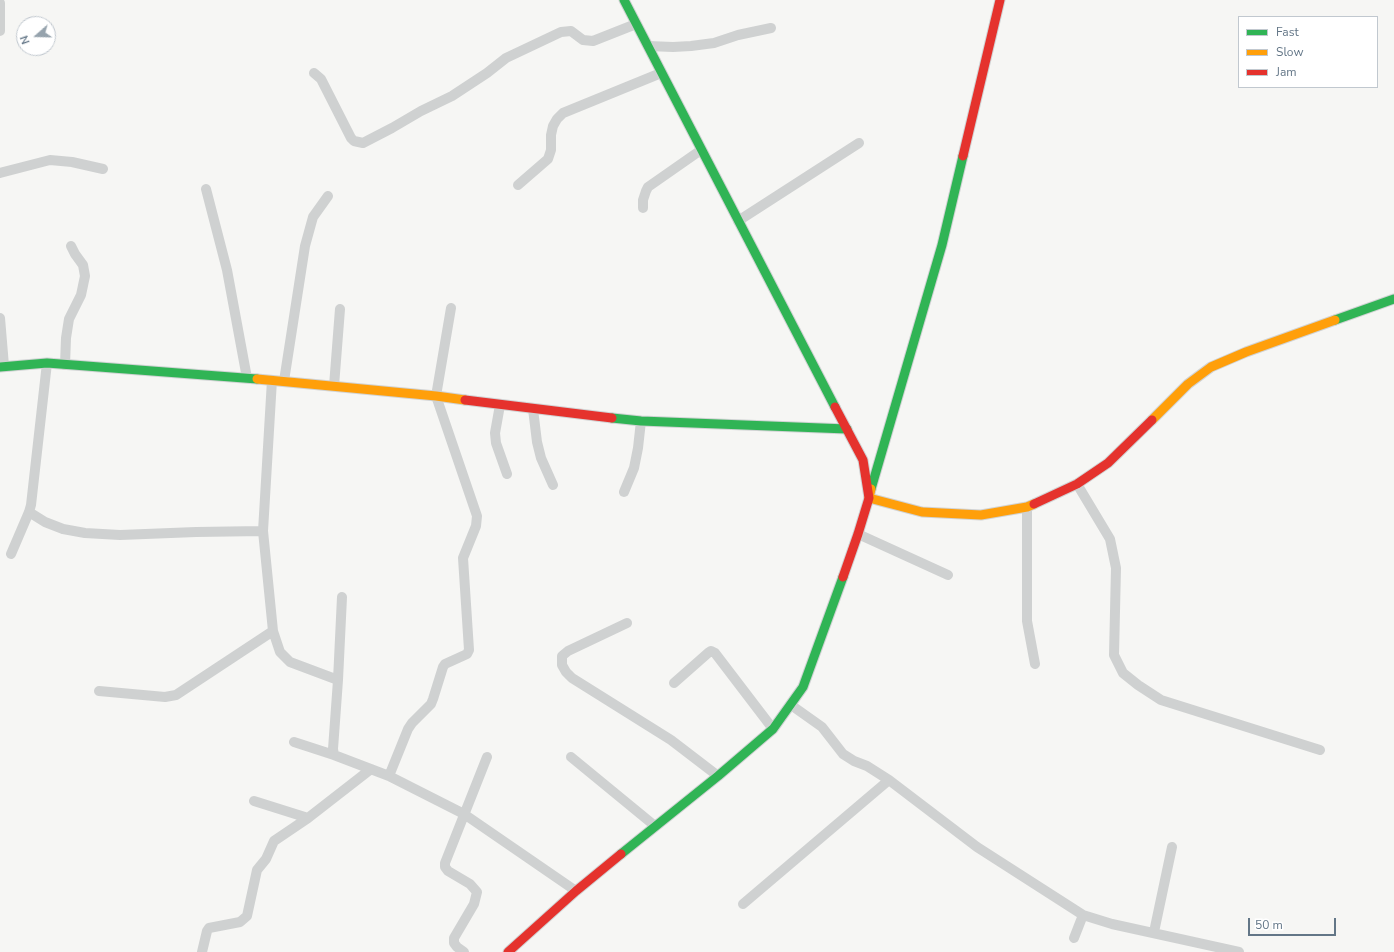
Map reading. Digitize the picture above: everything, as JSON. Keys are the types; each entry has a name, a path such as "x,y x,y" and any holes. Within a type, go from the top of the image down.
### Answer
{"street":[{"path":"508,952 576,891 718,776 773,729 804,687 858,534 942,245 1000,0"},
{"path":"628,1 636,24 661,73 863,460 869,498"},
{"path":"0,3 0,31"},
{"path":"314,73 321,80 351,138 354,141 363,142 452,96 487,73 506,58 561,32 571,31 583,40 594,41 636,24"},
{"path":"648,46 691,46 771,28"},
{"path":"518,185 548,159 551,150 551,135 553,126 557,119 564,113 661,73"},
{"path":"738,221 859,143"},
{"path":"643,208 643,200 648,187 701,150"},
{"path":"0,173 50,160 72,162 103,169"},
{"path":"206,189 227,270 247,378"},
{"path":"284,381 305,246 313,217 328,196"},
{"path":"65,365 66,338 69,319 81,295 85,276 83,265 75,254 72,246"},
{"path":"869,498 922,512 981,515 1027,507 1077,484 1108,463 1188,384 1211,367 1246,352 1394,299"},
{"path":"390,776 408,729 433,699 443,667 445,664 467,654 470,650 463,558 476,526 477,516 436,396 451,308"},
{"path":"334,386 340,309"},
{"path":"0,318 2,367 47,363 284,381 436,396 500,406 641,421 847,429"},
{"path":"11,554 29,512 47,363"},
{"path":"272,380 263,531 273,631 280,652 290,662 338,680"},
{"path":"500,406 495,433 499,453 507,474"},
{"path":"533,409 537,442 541,458 553,485"},
{"path":"624,492 634,468 641,421"},
{"path":"1077,484 1110,539 1116,568 1114,655 1123,673 1161,700 1320,750"},
{"path":"1027,507 1027,621 1035,664"},
{"path":"29,512 45,522 63,529 85,533 120,535 263,531"},
{"path":"858,534 948,575"},
{"path":"334,755 333,749 342,597"},
{"path":"626,623 568,651 562,656 562,665 566,672 572,678 671,740 718,776"},
{"path":"99,691 166,697 176,696 273,631"},
{"path":"674,683 711,651 720,657 773,729"},
{"path":"791,705 822,727 844,754 889,780 977,847 1084,915 1112,924 1154,932 1214,949 1238,952"},
{"path":"294,742 390,776 464,814 576,891"},
{"path":"464,952 454,943 454,938 474,904 477,892 470,884 448,871 445,863 487,757"},
{"path":"571,758 656,826"},
{"path":"202,952 209,928 240,922 247,916 257,870 266,859 274,841 308,818 371,769"},
{"path":"743,904 889,780"},
{"path":"254,802 308,818"},
{"path":"1154,932 1172,847"},
{"path":"1074,938 1084,915"}],"traffic: fast":[{"path":"624,0 835,407"},
{"path":"871,489 942,245 963,156"},
{"path":"1335,320 1394,299"},
{"path":"0,367 47,363 257,379"},
{"path":"612,418 641,421 847,429"},
{"path":"621,854 718,776 773,729 803,687 843,577"}],"traffic: slow":[{"path":"1152,420 1188,384 1211,367 1246,352 1335,320"},
{"path":"257,379 465,400"},
{"path":"871,489 869,498 922,512 981,515 1027,507 1034,504"}],"traffic: jam":[{"path":"963,156 1000,0"},
{"path":"465,400 612,418"},
{"path":"835,407 863,460 869,498 843,577"},
{"path":"1034,504 1077,484 1108,463 1152,420"},
{"path":"508,952 576,891 621,854"}]}
